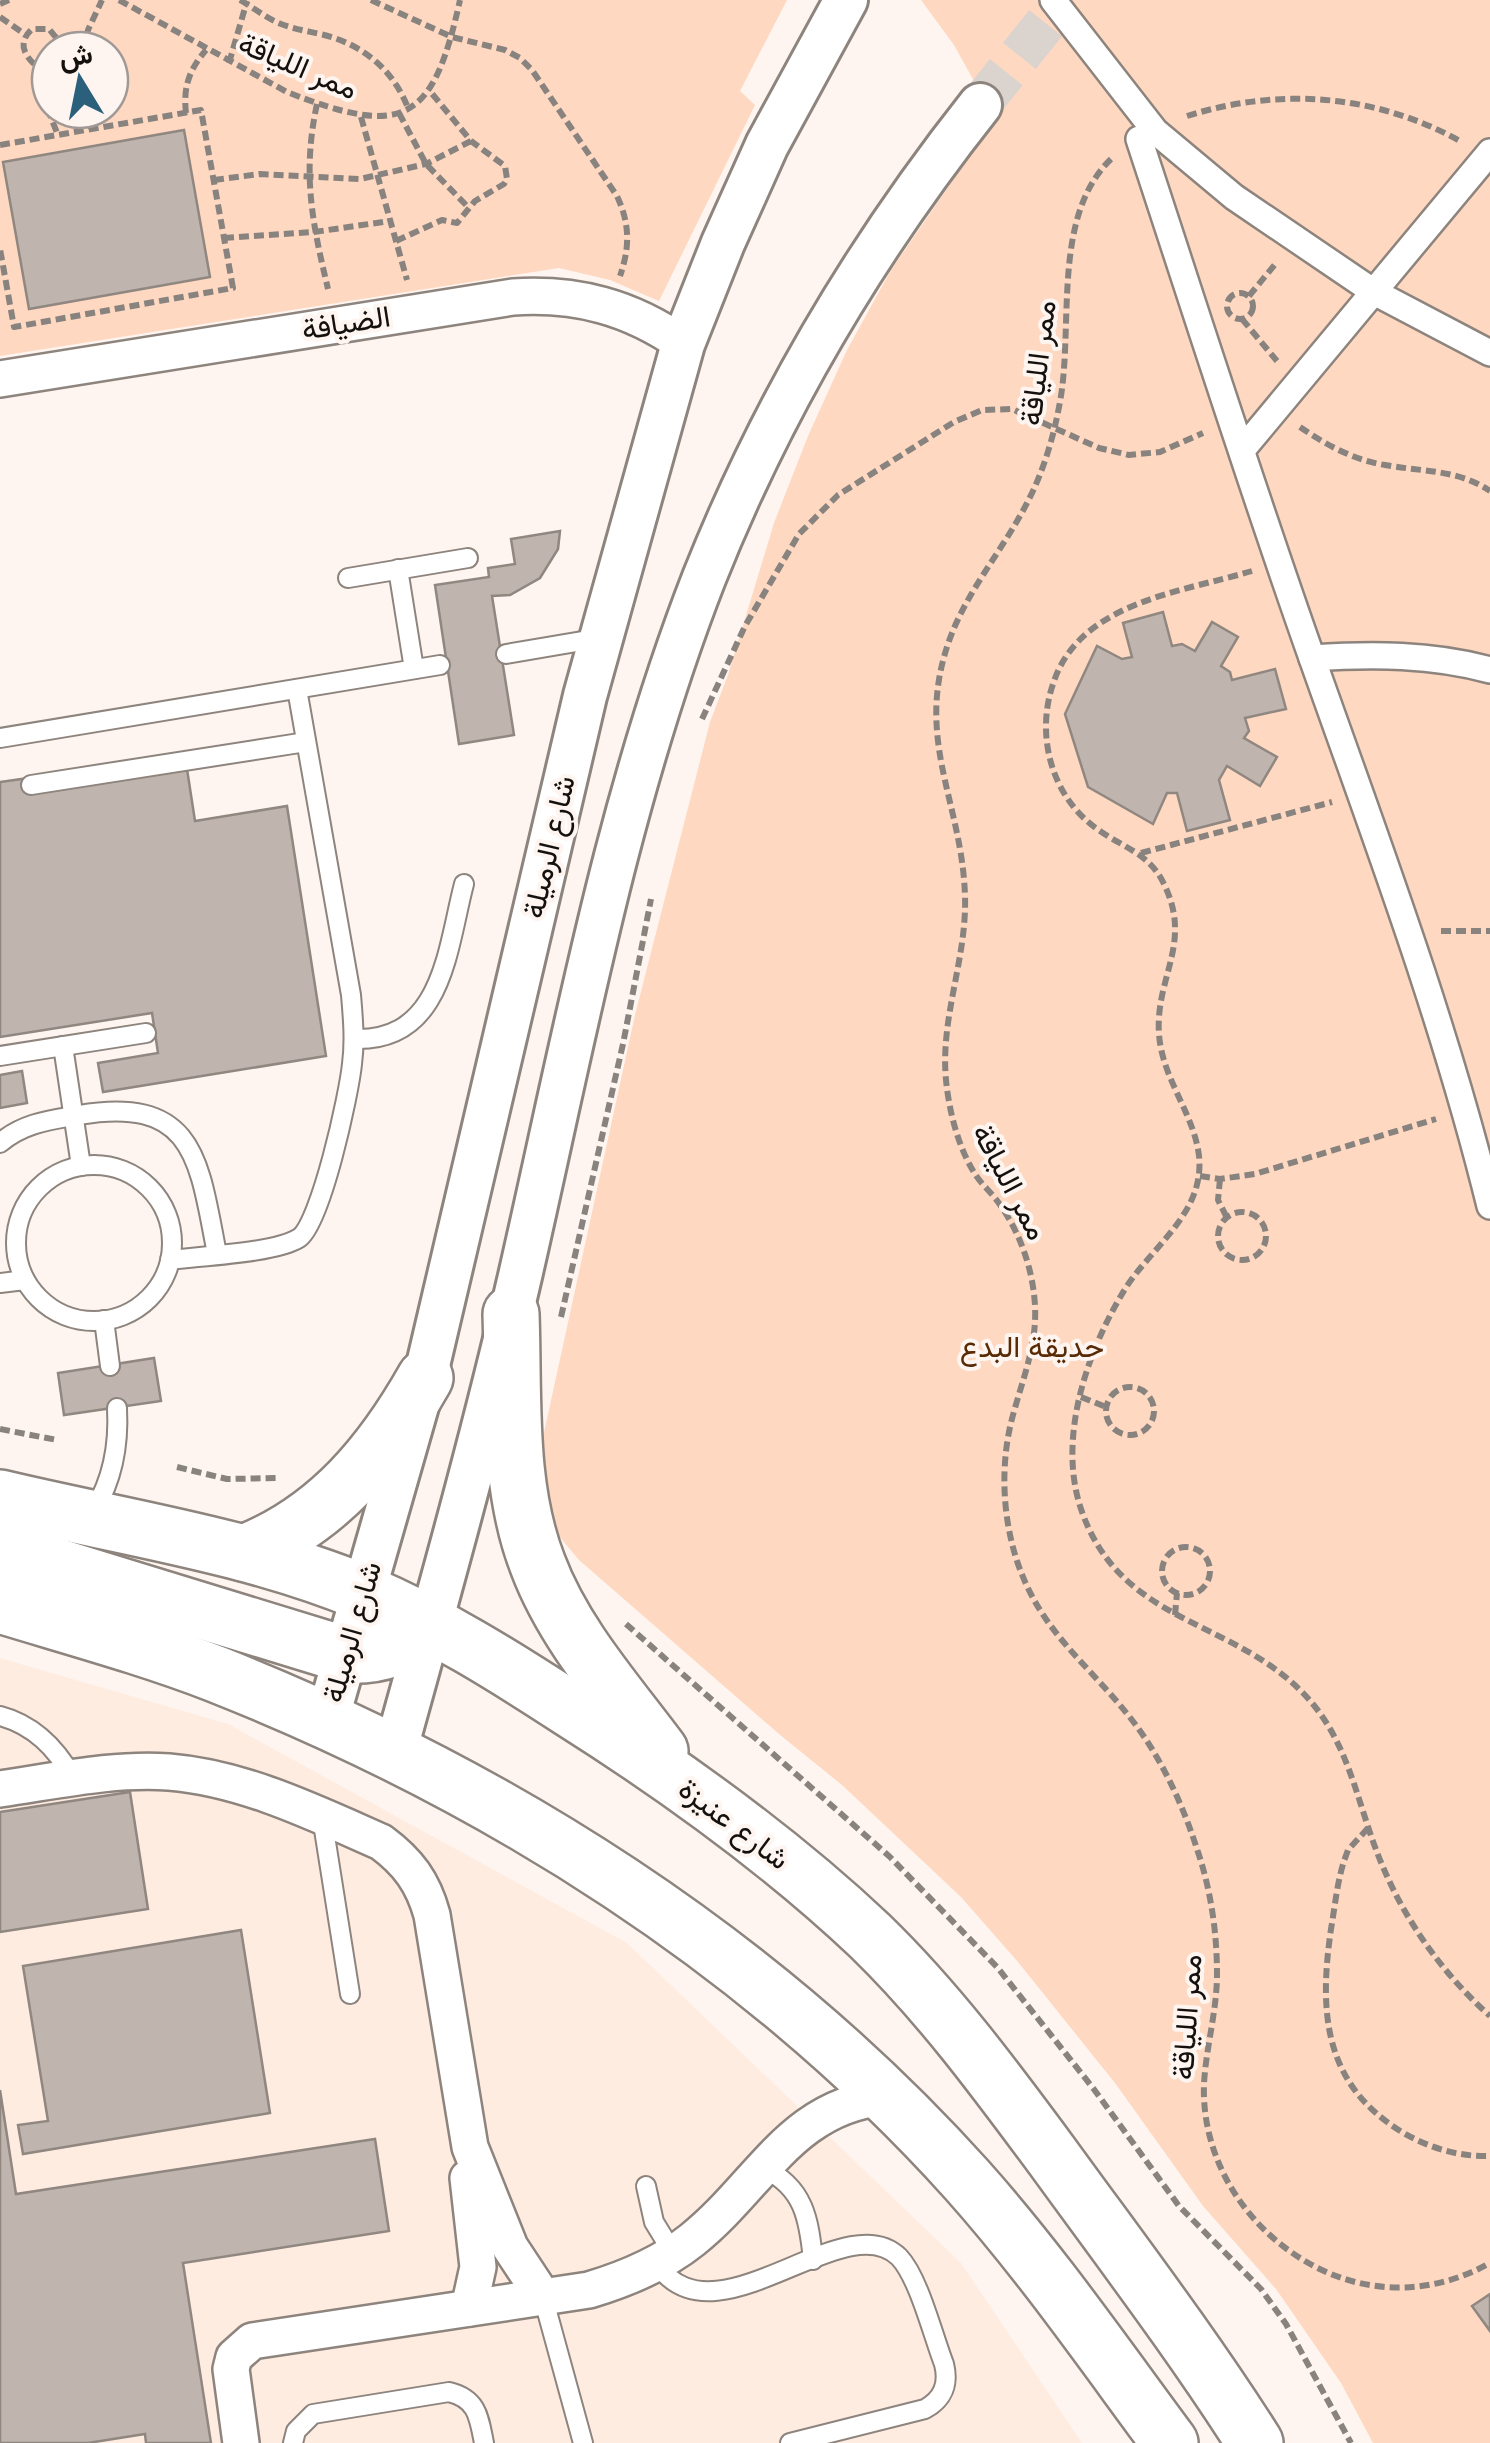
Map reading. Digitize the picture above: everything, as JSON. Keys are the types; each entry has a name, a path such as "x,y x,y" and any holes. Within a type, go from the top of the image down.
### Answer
{"main road":[{"path":"534,1324 517,1475 522,1512 539,1569 581,1644 688,1788"},
{"path":"244,1552 298,1526 345,1488 385,1441 425,1378"},
{"name":"شارع عنيزة","path":"0,1498 244,1552 363,1593 430,1624 608,1733 768,1847 884,1951 967,2042 1164,2307 1255,2443"},
{"path":"0,1549 346,1656 392,1651 413,1640 430,1624"},
{"path":"0,1606 143,1648 327,1720 395,1752 551,1838 630,1888 774,1996 886,2097 965,2178 1023,2244 1167,2441"}],"street":[{"name":"شارع الرميلة","path":"327,1720 425,1378 542,874 601,638 683,344 767,145 846,0"},
{"path":"1053,0 1147,135 1231,419 1409,932 1490,1206"},
{"path":"395,1752 430,1624 534,1324 623,828 703,581 802,371 849,287 938,158 980,105"},
{"path":"1147,135 1374,292 1490,353"},
{"path":"1242,450 1488,155"},
{"name":"الضيافة","path":"0,378 513,297 579,298 611,306 649,322 683,344"},
{"path":"1312,658 1398,656 1490,670"},
{"path":"0,1789 136,1772 199,1776 260,1792 381,1842 409,1865 428,1897 437,1935 470,2147 468,2186 478,2267 469,2308"},
{"path":"241,2443 231,2368 234,2357 252,2341 611,2283 665,2258 709,2225 796,2132 824,2112 844,2104 886,2097"},
{"path":"470,2147 510,2247 543,2297"}],"lane":[{"path":"348,578 468,558"},
{"path":"398,570 414,669"},
{"path":"506,654 601,638"},
{"path":"0,738 440,664"},
{"path":"170,1260 288,1243 310,1226 346,1097 354,1039 351,995 296,688"},
{"path":"30,785 306,742"},
{"path":"354,1039 387,1036 415,1020 426,1007 440,978 464,884"},
{"path":"0,1056 146,1033"},
{"path":"63,1046 81,1166"},
{"path":"0,1143 29,1125 73,1116 135,1111 151,1115 179,1134 198,1162 217,1254"},
{"path":"98,1165 130,1174 156,1196 170,1227 170,1260 154,1294 139,1306 104,1320 67,1316 36,1296 25,1280 16,1249 20,1217 38,1188 81,1166 98,1165"},
{"path":"0,1284 25,1280"},
{"path":"104,1320 110,1366"},
{"path":"89,1519 106,1491 112,1471 117,1408"},
{"path":"0,1716 31,1729 48,1742 73,1778"},
{"path":"322,1817 350,1994"},
{"path":"763,2168 778,2175 800,2197 810,2228 813,2260"},
{"path":"646,2186 674,2283 686,2290 712,2292 872,2244 895,2254 909,2272 944,2364 946,2382 939,2398 925,2409 790,2443"},
{"path":"543,2297 582,2443"},
{"path":"294,2443 296,2430 313,2414 449,2392 460,2395 477,2410 484,2443"}],"path":[{"path":"0,4 8,0"},
{"path":"88,30 102,0"},
{"name":"ممر اللياقة","path":"119,0 129,2 229,63 317,104 361,117 399,113 429,90 444,64 460,0"},
{"path":"371,0 452,37 505,50 532,70 624,212 628,246 611,306"},
{"path":"229,63 245,1 283,25 323,34 359,49 389,73 401,88 408,108"},
{"path":"0,16 26,35"},
{"path":"30,33 23,50 30,59"},
{"path":"186,113 186,82 206,50"},
{"path":"396,241 442,220 457,224 468,207 507,179 505,166 471,140 429,90"},
{"name":"ممر اللياقة","path":"1488,155 1426,124 1378,108 1327,99 1254,100 1178,119 1147,135 1102,167 1080,205 1072,250 1066,365 1055,428 1028,501 960,614 940,672 936,704 939,765 959,842 965,902 963,941 948,1012 946,1080 962,1146 976,1178 1012,1224 1028,1264 1035,1304 1031,1357 1011,1421 1005,1460 1004,1493 1016,1558 1044,1618 1062,1644 1132,1721 1159,1761 1201,1860 1215,1936 1216,2004 1204,2091 1213,2149 1241,2204 1284,2248 1308,2264 1360,2284 1412,2288 1460,2278 1490,2262"},
{"path":"317,104 307,175 314,232 330,295"},
{"path":"0,249 14,327 233,288 201,110 130,122"},
{"path":"399,113 426,164 468,207"},
{"path":"361,117 408,282 395,285"},
{"path":"56,130 58,135"},
{"path":"0,146 86,130"},
{"path":"214,180 260,174 342,180 377,176 426,164 471,140"},
{"path":"224,238 314,232 390,220"},
{"path":"1249,296 1295,241"},
{"path":"1249,296 1233,294 1227,303 1228,314 1242,319 1297,384"},
{"path":"1242,319 1252,313 1254,306 1249,296"},
{"path":"1278,406 1312,435 1350,456 1381,465 1459,475 1490,491"},
{"path":"698,730 721,673 784,557 808,524 838,494 954,422 982,410 1012,409 1114,453 1145,455 1160,452 1231,419"},
{"path":"1280,563 1132,606 1107,617 1076,644 1054,678 1047,705 1049,759 1059,785 1093,827 1140,854 1163,882 1176,922 1172,968 1162,992 1159,1034 1169,1081 1196,1140 1200,1176 1187,1212 1137,1273 1106,1325 1081,1397 1072,1455 1074,1483 1092,1535 1127,1582 1175,1615 1248,1651 1303,1693 1326,1720 1344,1752 1368,1828 1402,1906 1450,1975 1490,2016"},
{"path":"1140,854 1363,794"},
{"path":"534,1324 623,1044 653,886"},
{"path":"1409,932 1490,931"},
{"path":"1200,1176 1220,1179 1255,1174 1464,1110"},
{"path":"1220,1179 1218,1200 1226,1218 1218,1236 1226,1254 1244,1260 1254,1257 1266,1241 1262,1222 1245,1212 1226,1218"},
{"path":"1139,1388 1148,1394 1154,1414 1142,1432 1122,1433 1112,1427 1106,1407 1118,1390 1139,1388"},
{"path":"1081,1397 1106,1407"},
{"path":"0,1429 57,1440"},
{"path":"176,1466 227,1479 288,1476"},
{"path":"1175,1615 1177,1593 1163,1578 1166,1558 1174,1550 1195,1548 1204,1554 1210,1575 1198,1592 1177,1593"},
{"path":"616,1614 890,1856 996,1968 1093,2088 1179,2206 1262,2290 1293,2336 1350,2443"},
{"path":"1368,1828 1348,1850 1344,1861 1324,1972 1324,2001 1337,2057 1368,2104 1391,2125 1445,2151 1490,2156"}],"shaded area":[{"path":"0,1658 228,1724 627,1943 961,2263 1082,2443 0,2443"}],"green space":[{"path":"0,0 787,0 740,91 755,105 659,301 610,280 559,268 0,356"},
{"name":"حديقة البدع","path":"921,0 1490,0 1490,2443 1373,2443 1341,2383 1276,2289 1203,2206 1115,2083 961,1897 842,1785 579,1560 553,1529 540,1451 635,1015 710,722 774,523 847,350 891,270 995,119 954,45"}],"building":[{"path":"184,130 210,277 29,309 3,162"},
{"path":"560,531 558,549 540,578 510,595 492,596 514,735 459,744 435,585 489,577 488,568 515,564 511,539"},
{"path":"1163,612 1172,646 1182,644 1195,651 1212,622 1238,637 1221,666 1230,672 1232,680 1275,669 1286,709 1245,718 1249,731 1244,738 1277,757 1260,786 1227,766 1219,780 1230,820 1187,831 1177,793 1167,793 1153,824 1088,787 1065,714 1097,646 1122,659 1132,657 1123,623"},
{"path":"187,769 195,821 287,806 326,1056 103,1092 98,1063 158,1053 152,1013 0,1037 0,782 29,778 32,794"},
{"path":"22,1071 27,1103 0,1108 0,1075"},
{"path":"154,1358 161,1401 64,1415 58,1373"},
{"path":"130,1792 148,1909 0,1932 0,1812"},
{"path":"241,1930 270,2113 23,2154 18,2125 48,2121 23,1966"},
{"path":"0,2090 16,2194 375,2139 389,2231 183,2263 211,2443 146,2443 145,2434 88,2443 0,2443"},
{"path":"1490,2294 1490,2331 1472,2306"}],"tunnel":[{"path":"980,105 1064,0"}]}
